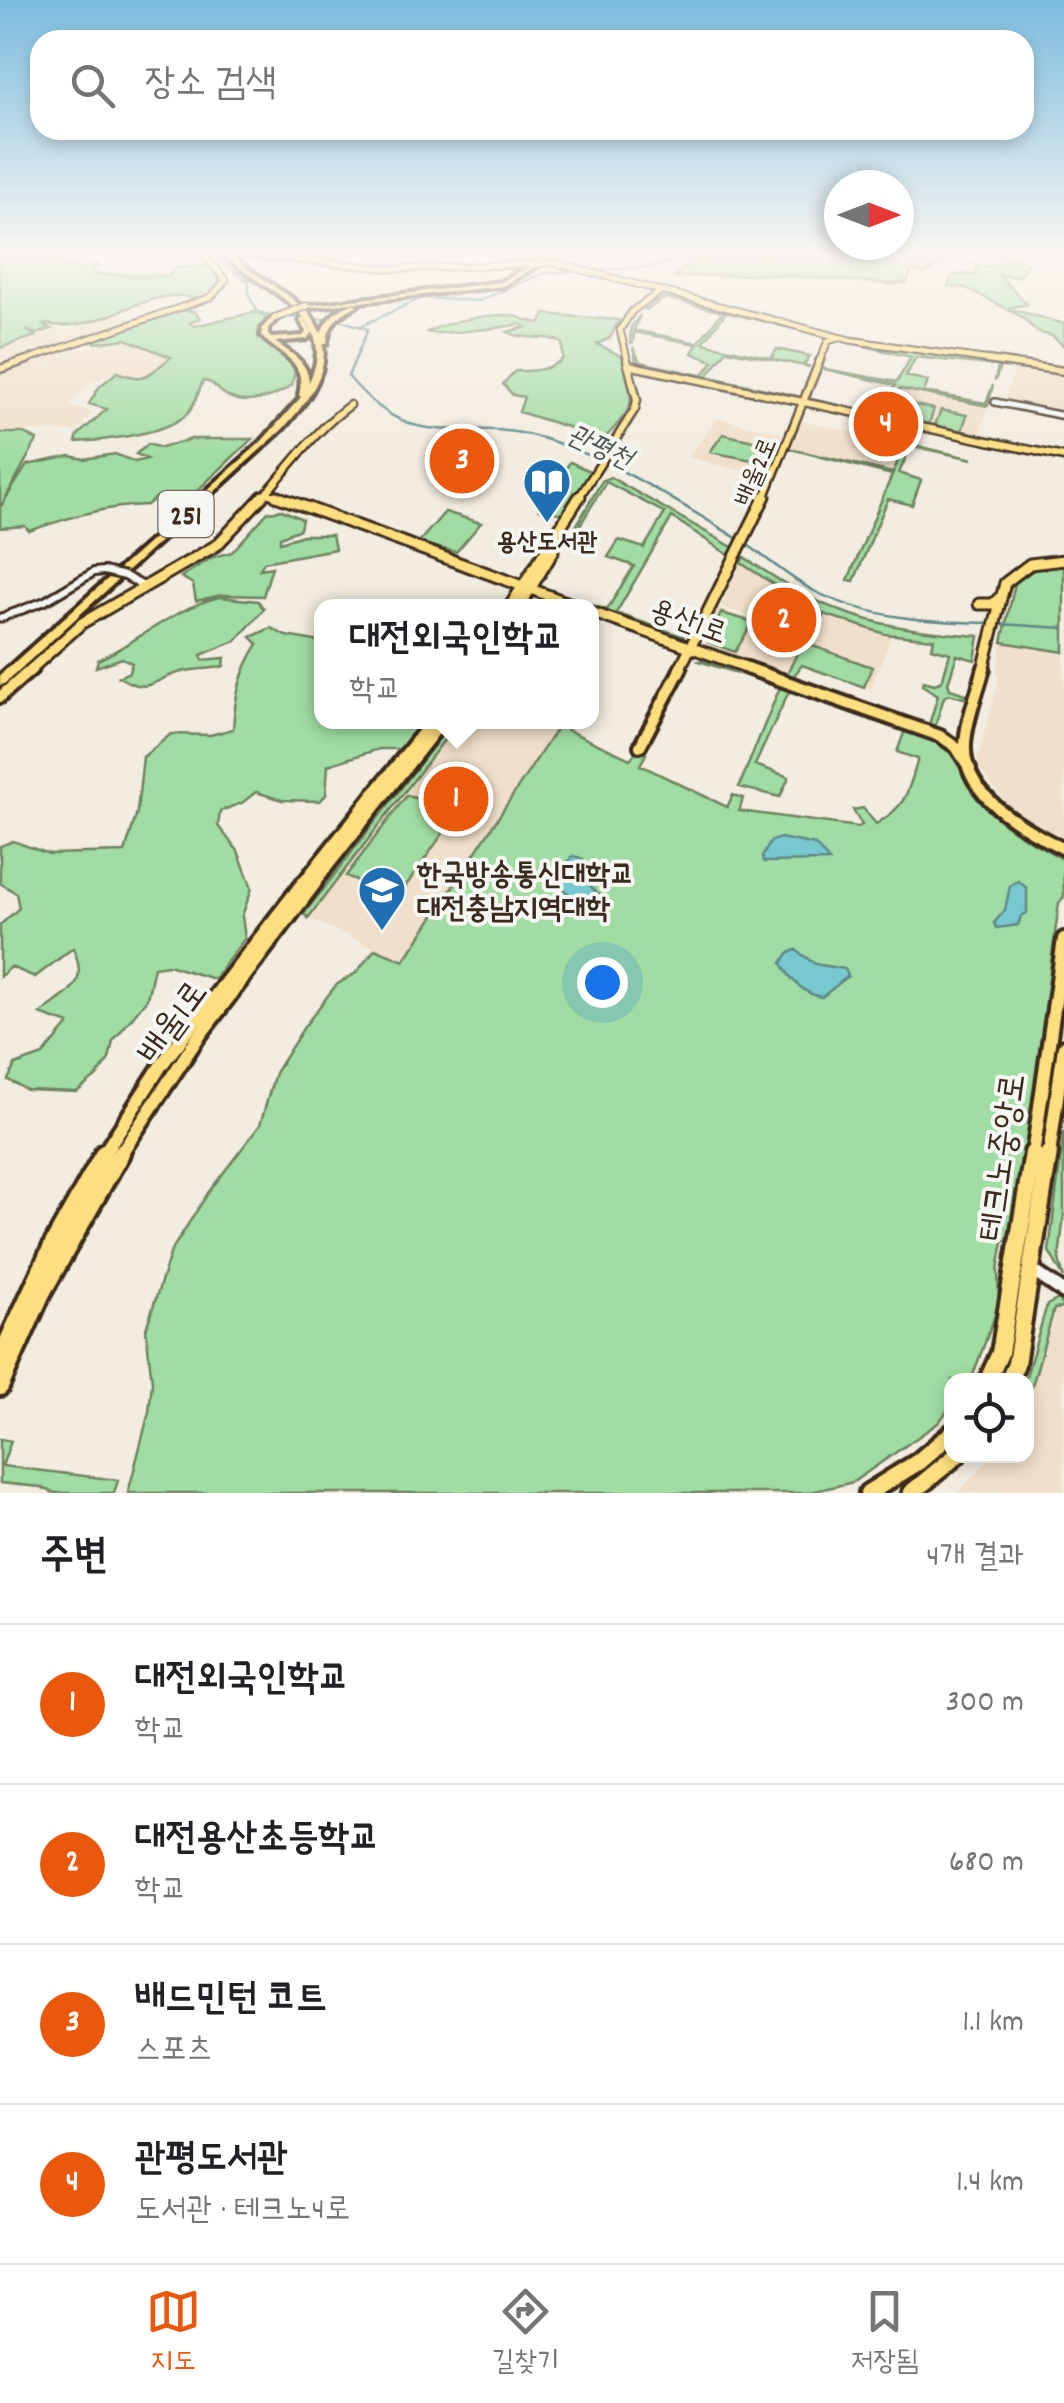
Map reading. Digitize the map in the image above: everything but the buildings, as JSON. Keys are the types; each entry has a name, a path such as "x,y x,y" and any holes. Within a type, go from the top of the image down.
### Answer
{"highway":[{"path":"272,322 265,328 264,336 302,364 307,375 302,397"},
{"path":"274,322 268,332 270,339 280,342 307,336 310,332 307,322"},
{"path":"308,322 322,358"},
{"name":"251","path":"0,678 263,440 302,397 317,358 308,322"},
{"path":"322,358 329,322"},
{"name":"251","path":"0,678 290,418 311,390 322,358"}],"main road":[{"path":"0,369 139,322"},
{"path":"516,599 642,405 636,378 620,342 625,322"},
{"path":"610,456 637,400 624,336 629,322"},
{"path":"778,322 867,343 1007,366 1064,370"},
{"path":"791,322 895,345"},
{"name":"배울2로","path":"640,746 748,534 825,338 815,331"},
{"name":"배울2로","path":"801,400 828,341 844,338"},
{"path":"867,343 1064,370"},
{"path":"936,353 958,353"},
{"path":"630,365 1064,456"},
{"path":"636,378 641,368 654,368"},
{"path":"0,697 82,623 204,555 303,454 326,422 350,406"},
{"path":"267,493 557,599"},
{"path":"970,769 964,746 1000,598 1010,577 1037,563 1064,558"},
{"path":"522,599 526,588"},
{"path":"995,612 979,604 994,604 1000,598"},
{"name":"용산1로","path":"599,615 940,736"},
{"path":"940,736 955,736 969,722"},
{"name":"배울1로","path":"0,1358 63,1225 163,1064 426,729"},
{"name":"배울1로","path":"0,1388 74,1230 142,1115 229,992 436,729"},
{"path":"940,736 956,746 992,803 1064,852"},
{"name":"테크노중앙로","path":"991,1373 1000,1353 1018,1261 1064,939"},
{"name":"테크노중앙로","path":"1012,1373 1032,1271 1064,1047"},
{"path":"868,1493 918,1462 944,1440"},
{"path":"911,1493 947,1463"}],"street":[{"path":"995,402 1064,416"},
{"path":"0,618 45,601 94,572 125,576 145,586"},
{"path":"1018,1261 1064,1292"}],"shaded area":[{"path":"91,322 132,322 0,366 1,337 46,324 68,330"},
{"path":"126,339 171,357 143,378 135,380 115,371 87,385 69,407 94,412 77,431 0,431 0,371 37,359 60,372 40,358"},
{"path":"1015,368 1064,375 1064,412 1005,399"},
{"path":"900,389 988,406 980,434 885,415"},
{"path":"718,418 782,434 764,477 688,457"},
{"path":"798,421 906,444 893,473 787,448"},
{"path":"741,563 783,593 818,611 787,674 704,643 717,608 756,619 721,606"},
{"path":"824,614 892,635 871,689 801,666"},
{"path":"1002,642 1064,652 1064,844 1012,811 980,769 978,755 999,680"},
{"path":"453,729 556,729 404,961 308,918"},
{"path":"1062,1306 1064,1493 957,1493 986,1463 1034,1463 1034,1379 1054,1309"}],"green space":[{"path":"0,322 88,322 67,326 46,324 43,325 51,329 37,334 26,330 36,336 0,348"},
{"path":"146,322 193,322 194,326 213,322 264,322 262,338 296,365 292,385 268,397 249,401 231,398 203,381 191,409 175,422 133,435 76,442 78,435 107,409 89,404 99,387 117,372 146,376 171,357 126,339 96,343 93,340"},
{"path":"457,322 618,322 610,338 597,344 623,357 630,402 604,439 592,440 580,431 519,412 524,397 513,395 503,384 515,371 540,369 558,362 563,358 562,343 508,332 526,327 521,324 427,332"},
{"path":"637,322 634,330 698,343 715,322 719,322 703,343 771,358 777,349 810,356 804,364 810,367 727,350 707,376 797,396 702,375 713,361 692,353 697,344 634,332 630,343 631,327"},
{"path":"1027,322 1064,324 1064,346 1052,336 1037,332"},
{"path":"835,339 1001,364 995,381 998,366 916,357 906,376 928,381 924,392 986,403 993,385 988,406 900,389 886,414 889,417 810,399 879,414 895,385 820,368 897,382 911,357"},
{"path":"911,404 934,409 929,424 935,425 941,410 967,415 962,431 894,418 904,419"},
{"path":"0,433 24,433 37,440 1,506 27,465 70,456 84,459 115,454 135,462 147,459 136,454 148,444 161,448 191,439 252,439 197,491 158,496 147,505 88,513 29,531 25,526 0,528"},
{"path":"723,434 762,443 758,461 710,452"},
{"path":"882,438 973,459 911,446 899,473 921,480 912,505 888,499 854,581 848,580 892,475 787,448 893,473 905,444"},
{"path":"570,462 592,472 564,514 539,509"},
{"path":"610,477 734,548 730,556 672,517 616,613 685,637 599,609 607,610 634,566 608,557 619,540 644,548 665,513 606,482 573,537 602,481"},
{"path":"282,510 302,519 300,529 280,537 280,542 303,535 332,535 335,549 264,562 260,569 272,567 263,596 221,595 196,601 193,584 181,577 213,557 232,552 268,512"},
{"path":"445,512 481,523 456,552 418,543"},
{"path":"744,557 803,594 855,616 911,629 979,636 975,660 957,655 948,683 950,689 966,694 964,698 949,694 944,697 935,727 929,725 938,695 922,685 923,681 942,681 950,653 932,648 934,639 885,634 824,614 810,645 872,667 864,687 802,665 793,677 786,676 709,647 787,674 817,612 741,563"},
{"path":"1064,564 1064,652 1002,642 1015,583 1035,569"},
{"path":"219,597 258,601 264,609 236,641 201,655 203,660 225,658 224,666 182,672 145,686 119,677 129,672 132,663 122,658 96,667 98,660 172,617"},
{"path":"721,613 753,622 735,652 708,642"},
{"path":"271,628 286,636 314,641 314,729 421,729 407,749 379,749 328,765 326,795 320,801 282,800 256,792 242,803 220,811 218,826 238,851 252,888 242,916 245,938 214,979 168,965 154,967 147,999 113,1041 109,1059 97,1076 77,1092 27,1090 8,1080 15,1065 43,1055 69,1024 40,1014 73,987 79,972 78,961 73,948 35,977 11,967 0,977 0,925 19,908 16,893 0,883 0,846 13,841 49,854 125,852 137,812 143,757 171,734 210,735 233,729 240,685 258,644 251,637"},
{"path":"780,688 789,691 755,765 789,777 780,797 739,787"},
{"path":"447,729 453,729 308,918 304,914"},
{"path":"556,729 568,729 630,759 638,750 646,754 640,765 727,807 733,795 743,798 739,811 858,827 862,825 853,810 863,808 876,824 905,797 918,759 897,752 904,733 951,748 986,808 1013,830 1063,859 1064,897 1059,903 1028,1141 1010,1238 1003,1242 998,1270 999,1305 974,1373 944,1373 944,1415 938,1423 853,1482 807,1493 128,1493 149,1412 152,1382 146,1329 171,1251 208,1193 260,1125 275,1073 304,1027 336,985 356,973 375,949 404,961"},
{"path":"407,795 456,815 398,897 346,876"},
{"path":"1064,1131 1064,1214 1059,1259 1064,1278 1049,1251"},
{"path":"1059,1299 1064,1308 1054,1309 1034,1379 1034,1373 1027,1373 1047,1305"},
{"path":"0,1439 11,1441 2,1466 118,1480 114,1493 54,1493 41,1487 0,1483"}],"water":[{"path":"781,838 815,845 829,861 764,862 762,857 771,841"},
{"path":"573,856 583,859 589,885 602,897 606,908 585,908 557,884 557,875"},
{"path":"1018,881 1027,888 1027,913 1018,925 997,928 994,923 1005,910 1010,886"},
{"path":"796,950 815,964 845,969 848,976 822,997 804,990 782,963 788,953"}],"waterway":[{"name":"관평천","path":"345,322 368,329 348,376 373,402 396,418 439,429 512,432 568,447 643,482 738,539"},
{"path":"363,325 370,322"},
{"name":"관평천","path":"745,543 806,587 858,608 924,620 992,623"},
{"name":"관평천","path":"1000,624 1064,628"}],"place":[{"name":"관평도서관","path":"886,424"},
{"name":"배드민턴 코트","path":"462,461"},
{"name":"용산도서관","path":"547,524"},
{"name":"대전용산초등학교","path":"784,620"},
{"name":"대전외국인학교","path":"456,799"},
{"name":"한국방송통신대학교 대전충남지역대학","path":"382,932"}]}
